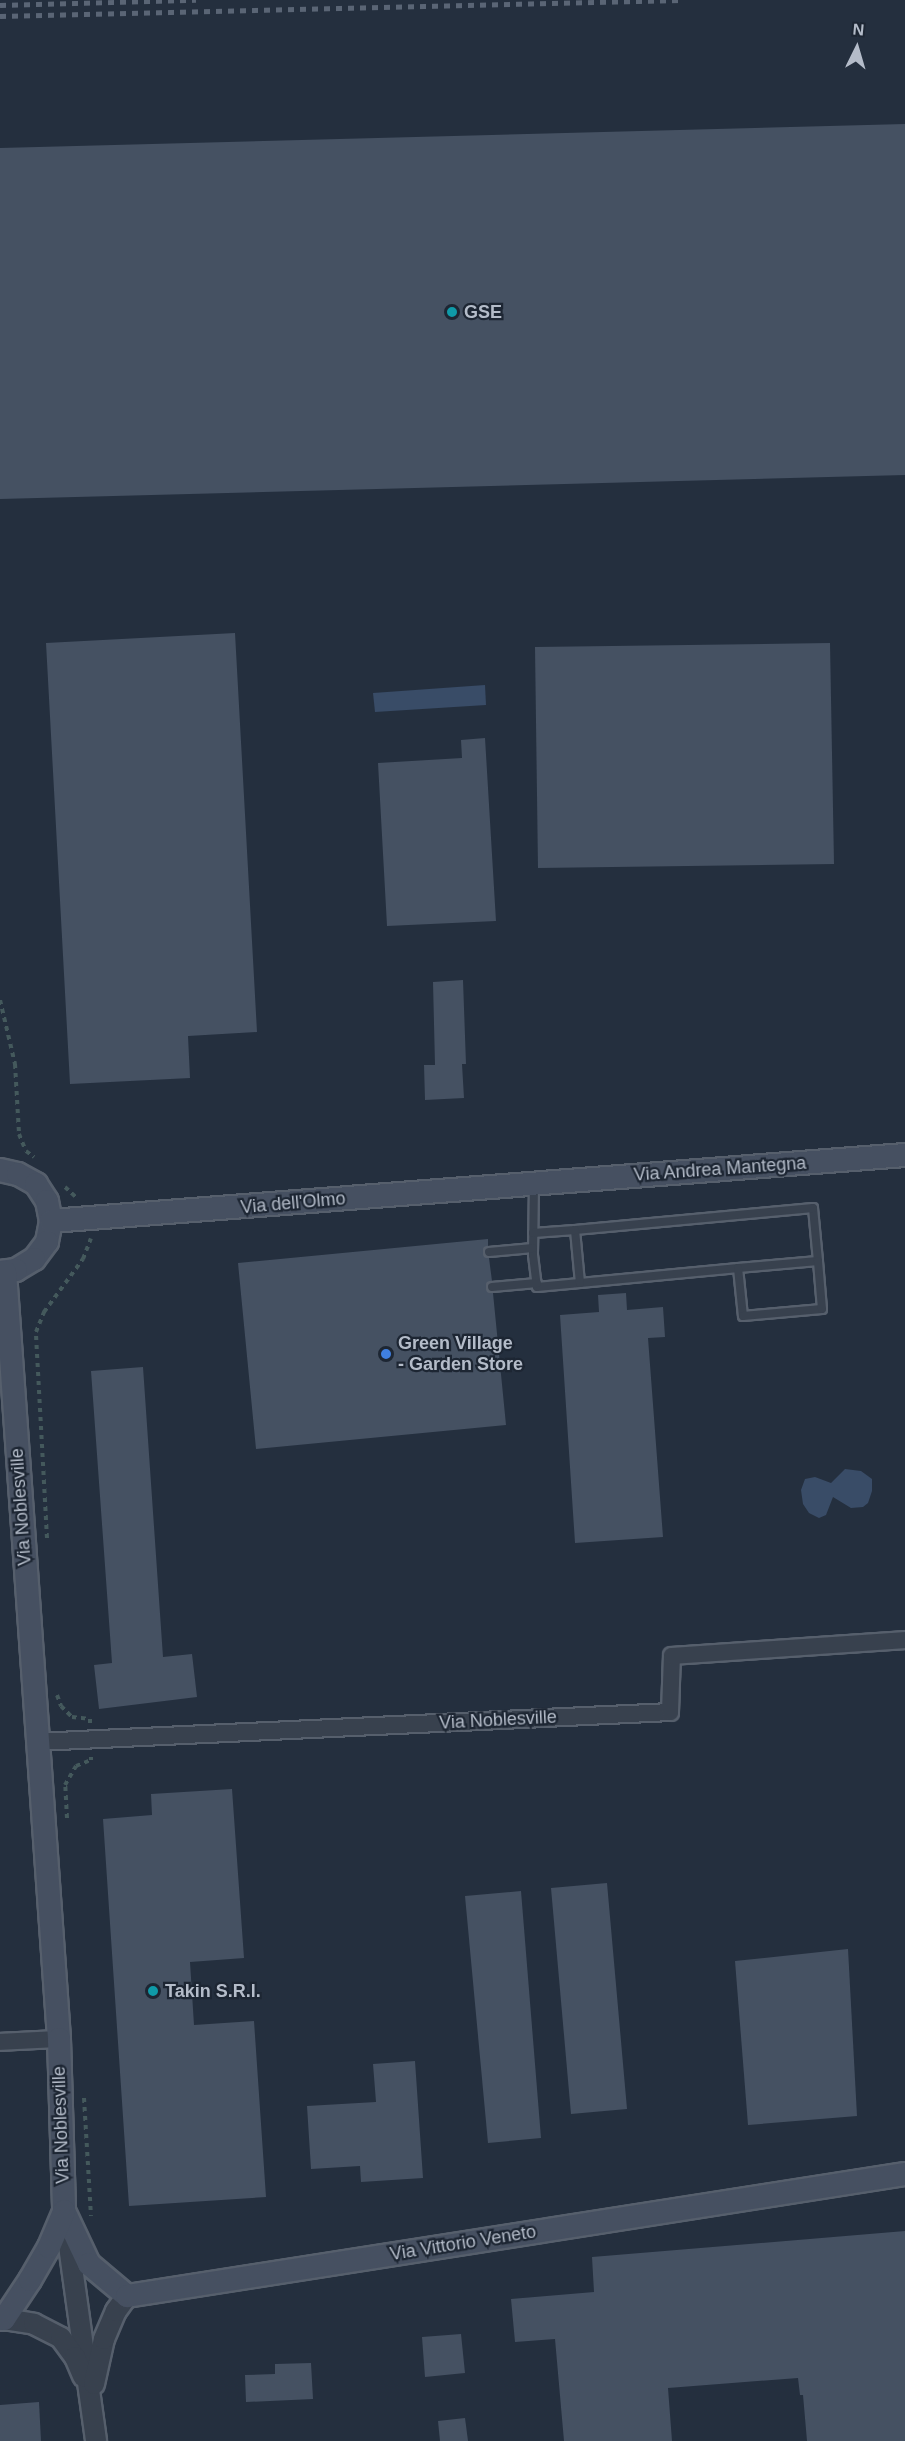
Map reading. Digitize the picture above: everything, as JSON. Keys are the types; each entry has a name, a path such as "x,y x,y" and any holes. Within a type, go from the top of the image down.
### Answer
{"main road":[{"name":"Via Andrea Mantegna","path":"534,1183 905,1155"},
{"path":"0,1170 18,1174 36,1184 47,1201 51,1221 47,1242 34,1260 16,1270 2,1272"},
{"name":"Via dell'Olmo","path":"51,1221 107,1219 534,1183"},
{"name":"Via Noblesville","path":"2,1272 59,2039 64,2211 88,2264 127,2296"},
{"name":"Via Vittorio Veneto","path":"127,2296 905,2174"},
{"name":"Via Noblesville","path":"2,2319 45,2255 64,2211"}],"street":[{"name":"Via Noblesville","path":"37,1742 670,1712 672,1656 905,1640"},
{"path":"0,2042 59,2039"},
{"path":"64,2211 92,2395 96,2441"},
{"path":"92,2395 104,2339 116,2311 127,2296"},
{"path":"2,2319 34,2324 61,2338 75,2357 92,2395"}],"lane":[{"path":"534,1183 533,1248 537,1287 818,1261"},
{"path":"533,1233 813,1208 822,1309 743,1316 738,1268"},
{"path":"575,1230 580,1283"},
{"path":"489,1252 533,1248"},
{"path":"492,1287 537,1283"}],"path":[{"path":"0,1000 15,1064 19,1134 26,1150 41,1162"},
{"path":"61,1182 74,1197 85,1202"},
{"path":"48,1545 36,1332 44,1312 83,1259 88,1239 95,1237"},
{"path":"55,1688 61,1706 72,1717 90,1719"},
{"path":"67,1820 65,1785 76,1766 91,1760"},
{"path":"84,2092 92,2221"}],"water":[{"path":"485,685 486,705 375,712 373,693"},
{"path":"845,1469 861,1471 872,1479 872,1491 868,1503 863,1507 851,1508 833,1497 826,1515 819,1518 809,1513 803,1504 801,1490 805,1479 815,1477 831,1483"}],"building":[{"name":"GSE","path":"905,124 905,475 0,499 0,148"},
{"path":"235,633 257,1032 188,1036 190,1078 70,1084 46,643"},
{"path":"830,643 834,864 538,868 535,647"},
{"path":"485,738 496,921 387,926 378,763 462,758 461,740"},
{"path":"463,980 466,1064 462,1064 464,1098 425,1100 424,1065 435,1065 433,982"},
{"path":"488,1239 488,1246 483,1253 489,1258 492,1281 486,1288 493,1293 506,1425 256,1449 238,1263"},
{"path":"626,1293 627,1310 663,1307 665,1337 648,1338 663,1537 575,1543 560,1315 599,1312 598,1295"},
{"path":"143,1367 163,1657 192,1654 197,1697 99,1709 94,1665 112,1663 91,1371"},
{"name":"Takin S.R.l.","path":"232,1789 244,1958 190,1962 194,2025 254,2021 266,2197 129,2206 103,1819 152,1815 151,1794"},
{"path":"607,1883 627,2109 571,2114 551,1888"},
{"path":"521,1891 541,2138 488,2143 465,1896"},
{"path":"848,1949 857,2116 748,2125 735,1961"},
{"path":"415,2061 423,2178 361,2182 360,2166 311,2169 307,2106 376,2102 373,2064"},
{"path":"905,2231 905,2441 807,2441 803,2395 800,2395 798,2378 668,2388 672,2441 564,2441 555,2339 515,2342 511,2299 594,2292 592,2257"},
{"path":"461,2334 465,2373 425,2377 422,2337"},
{"path":"311,2363 313,2399 246,2402 245,2375 275,2374 275,2364"},
{"path":"39,2402 41,2441 0,2441 0,2405"},
{"path":"465,2418 468,2441 440,2441 438,2421"}],"railway":[{"path":"0,5 196,0"},
{"path":"0,16 681,0"}],"place":[{"name":"GSE","path":"452,312"},
{"name":"Green Village - Garden Store","path":"386,1354"},
{"name":"Takin S.R.l.","path":"153,1991"}]}
